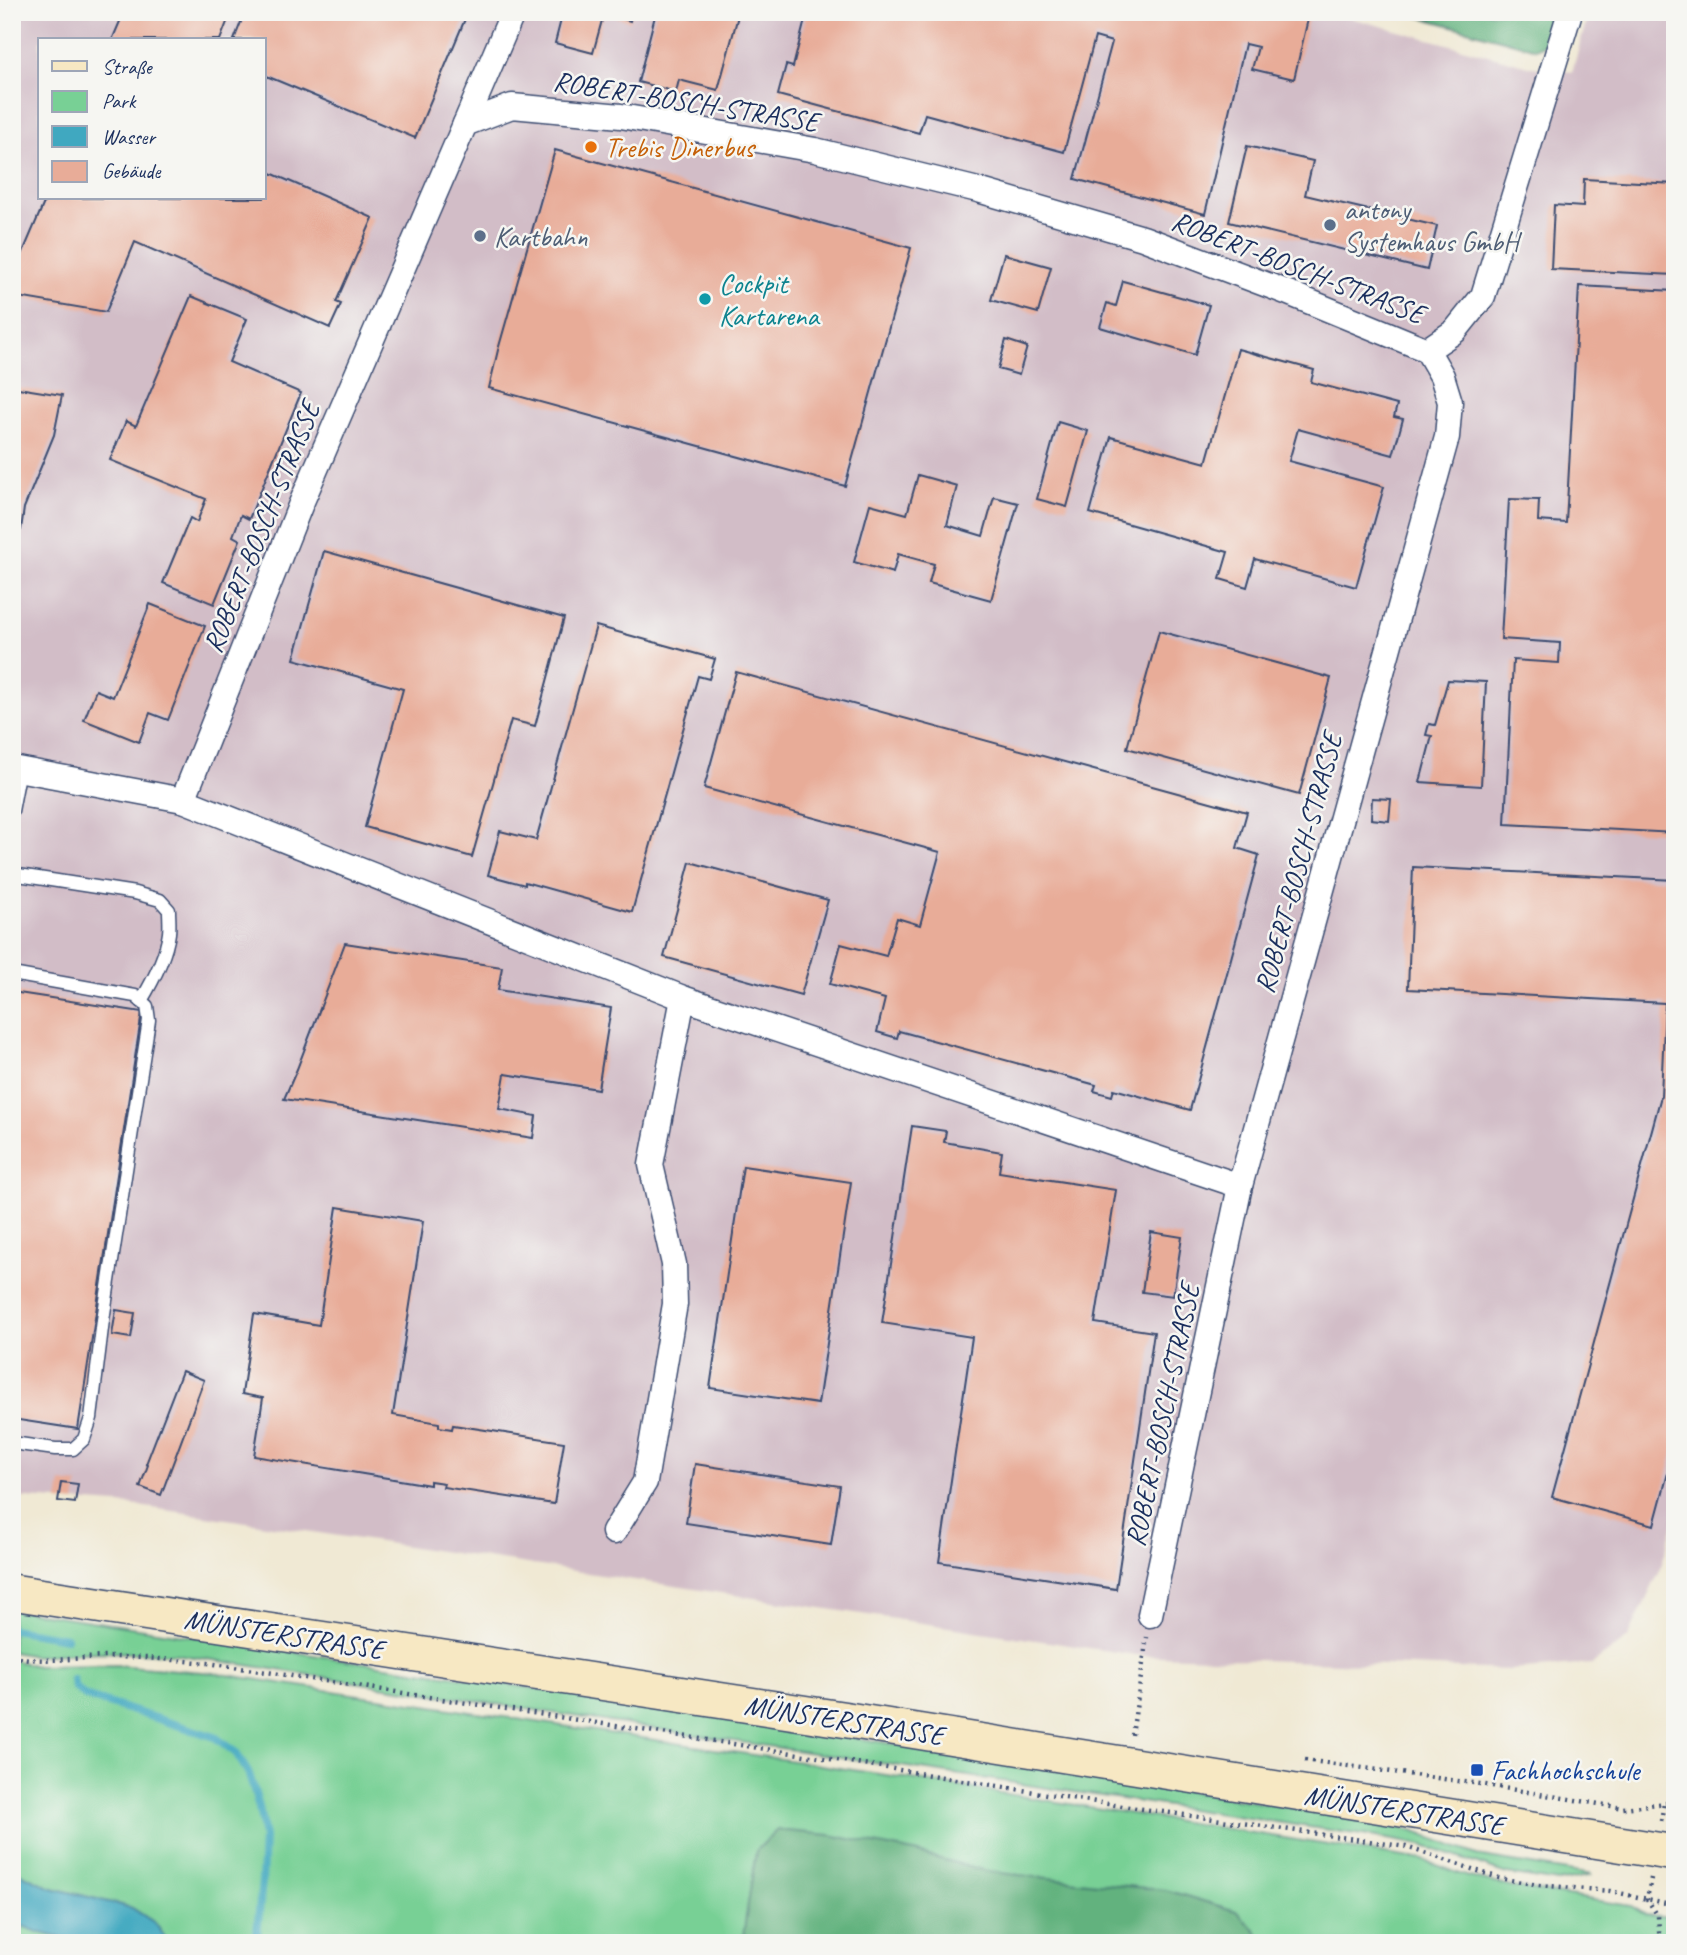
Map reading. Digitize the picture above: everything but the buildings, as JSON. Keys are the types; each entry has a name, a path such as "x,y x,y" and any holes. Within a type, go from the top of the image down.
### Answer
{"main road":[{"name":"MÜNSTERSTRASSE","path":"12,1592 1126,1764 1675,1853"}],"street":[{"name":"ROBERT-BOSCH-STRASSE","path":"183,800 300,506 513,12"},
{"path":"1427,349 1455,331 1483,296 1570,12"},
{"name":"ROBERT-BOSCH-STRASSE","path":"465,124 512,106 621,116 815,150 978,190 1143,238 1286,292 1427,349 1442,376 1450,402 1447,437 1240,1186 1150,1615"},
{"path":"16,769 183,800 683,998 1240,1186"},
{"path":"614,1532 645,1482 675,1304 674,1264 651,1165 683,998"}],"lane":[{"path":"12,811 16,769"},
{"path":"12,874 135,893 160,900 169,910 169,933 151,985 141,1001"},
{"path":"12,974 135,996 147,1006 149,1020 103,1320 91,1418 84,1439 74,1449 55,1450 12,1443"}],"path":[{"path":"1126,1764 1150,1615"},
{"path":"12,1656 44,1660 107,1657 208,1663 1108,1804 1406,1847 1499,1878 1538,1885 1610,1891 1675,1905"},
{"path":"1664,1803 1675,1802"},
{"path":"1647,1899 1658,1916 1660,1943"}],"shaded area":[{"path":"12,12 1329,12 1532,67 1572,72 1589,12 1675,12 1675,1518 1660,1570 1628,1638 1592,1664 1509,1670 1136,1655 132,1505 12,1497"}],"green space":[{"path":"1401,12 1565,12 1557,37 1536,49"},
{"path":"12,1609 794,1728 1387,1823 1482,1857 1592,1875 1558,1882 1507,1874 1421,1845 1376,1837 175,1654 97,1652 35,1656 12,1652"},
{"path":"12,1660 37,1666 116,1665 214,1673 1423,1860 1466,1876 1511,1887 1631,1906 1646,1915 1675,1917 1675,1943 169,1943 155,1923 132,1908 49,1887 12,1869"},
{"path":"777,1830 830,1835 914,1852 990,1872 1166,1890 1236,1911 1257,1932 1262,1943 742,1943 756,1851"},
{"path":"12,1920 84,1943 12,1943"}],"water":[{"path":"12,1869 49,1887 132,1908 155,1923 169,1943 80,1943 12,1922"}],"waterway":[{"path":"12,1629 66,1638"},
{"path":"73,1679 75,1688 85,1696 215,1737 236,1753 249,1774 259,1807 264,1838 256,1943"}],"place":[{"name":"Trebis Dinerbus","path":"591,147"},
{"name":"antony Systemhaus GmbH","path":"1330,225"},
{"name":"Kartbahn","path":"480,236"},
{"name":"Cockpit Kartarena","path":"705,299"},
{"name":"Fachhochschule","path":"1477,1770"}]}
